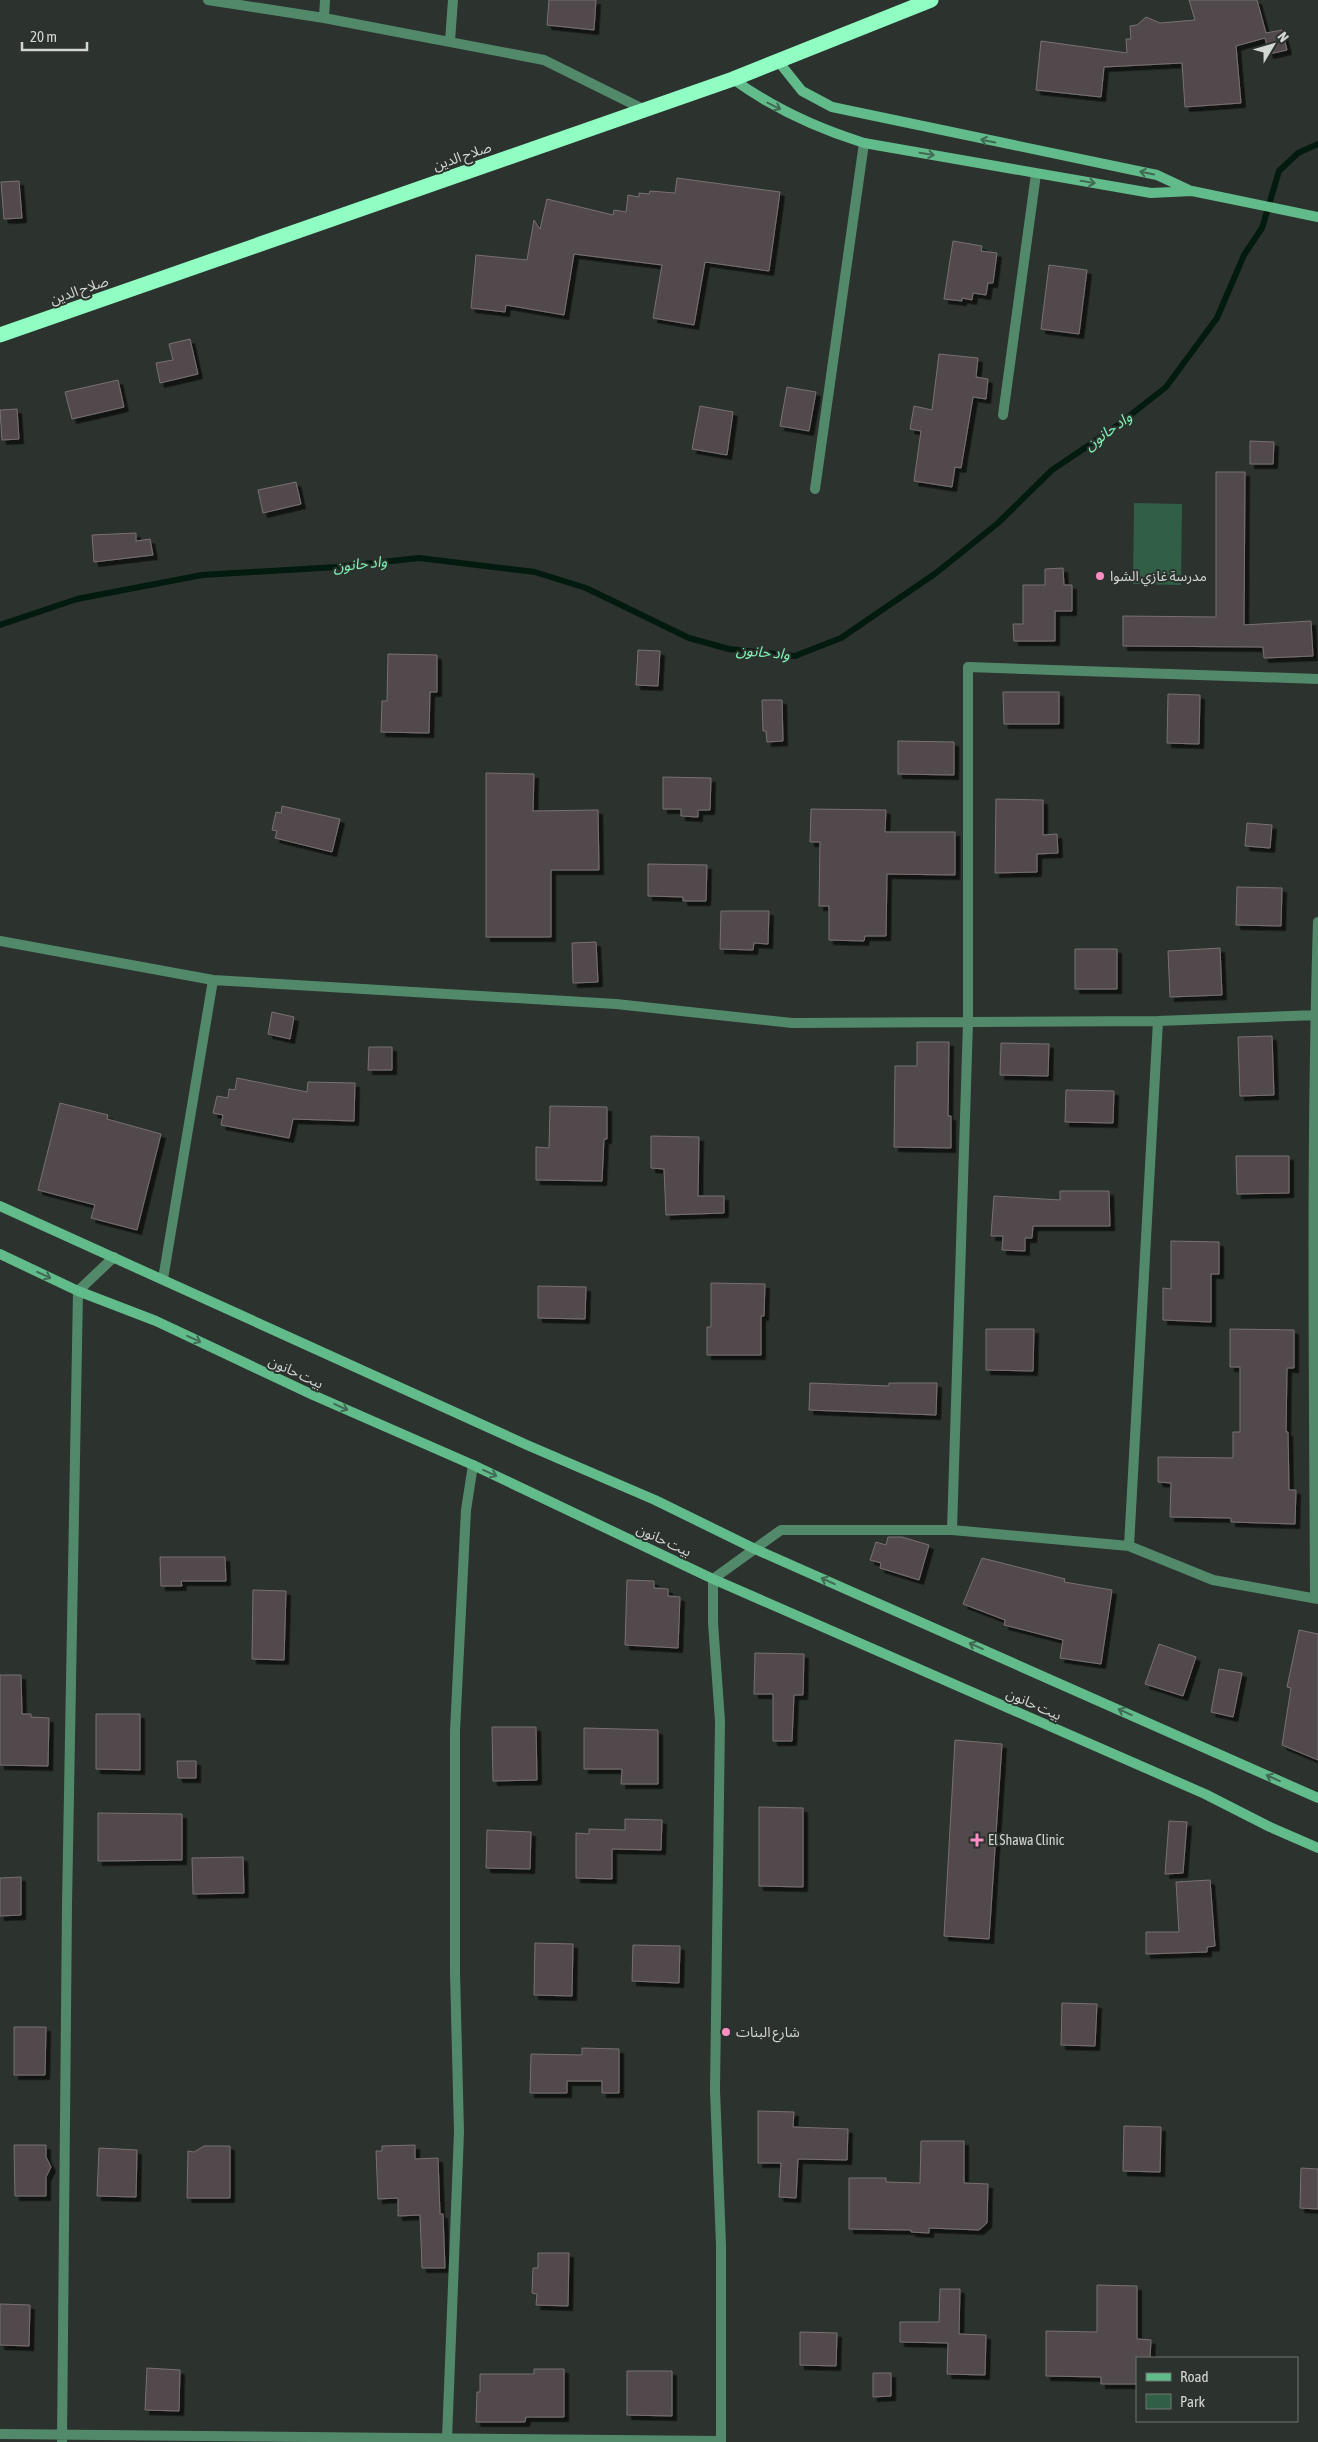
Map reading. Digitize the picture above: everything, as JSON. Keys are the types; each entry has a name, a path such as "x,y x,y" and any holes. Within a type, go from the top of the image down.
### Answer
{"highway":[{"name":"صلاح الدين","path":"0,336 733,79 931,0"}],"main road":[{"path":"778,61 802,91 832,107 1157,175 1192,191"},
{"path":"733,79 761,100 793,116 822,130 864,143 1036,174 1151,192 1192,191 1315,216"},
{"path":"0,1206 527,1445 655,1500 755,1548 1318,1798"},
{"name":"بيت حانون","path":"0,1254 78,1291 156,1321 313,1395 473,1465 713,1579 1205,1794 1270,1827 1318,1848"}],"street":[{"path":"208,0 324,18 544,60 643,109"},
{"path":"324,18 325,0"},
{"path":"450,41 453,0"},
{"path":"815,489 864,143"},
{"path":"1003,415 1036,174"},
{"path":"952,1530 968,1022 968,667 1318,679"},
{"path":"0,2434 62,2438 721,2442 721,2245 715,2090 720,1721 713,1623 713,1579 781,1530 952,1530 1130,1546 1213,1580 1317,1598 1318,922"},
{"path":"0,941 213,980 616,1004 792,1023 1158,1021 1317,1015"},
{"path":"163,1279 213,980"},
{"path":"1130,1546 1158,1021"},
{"path":"62,2438 67,1905 78,1291 114,1257"},
{"path":"447,2439 459,2132 455,1973 455,1731 466,1510 473,1465"}],"green space":[{"path":"1134,503 1182,504 1181,585 1133,584"}],"building":[{"path":"549,0 596,0 594,30 547,25"},
{"path":"1189,0 1257,0 1266,33 1282,30 1287,50 1269,54 1265,38 1236,46 1241,103 1185,107 1182,63 1104,67 1101,97 1036,90 1041,41 1127,53 1126,39 1131,39 1130,26 1137,25 1146,17 1160,23 1195,20"},
{"path":"677,178 780,192 769,271 705,262 694,325 653,318 662,265 574,254 564,315 506,305 505,312 471,308 476,255 527,260 534,220 540,229 547,199 613,215 614,210 626,212 628,195 639,197 639,193 649,194 650,191 675,193"},
{"path":"19,181 22,218 4,219 1,182"},
{"path":"953,241 982,246 981,251 997,253 993,283 988,283 986,295 973,293 972,300 962,298 962,301 944,299"},
{"path":"1049,265 1087,270 1079,334 1041,329"},
{"path":"190,339 198,374 160,383 156,363 173,360 169,344"},
{"path":"939,354 978,358 976,377 988,379 986,399 973,397 961,468 955,467 952,487 914,481 921,431 910,429 914,406 932,410"},
{"path":"118,380 124,407 72,419 65,392"},
{"path":"787,387 816,392 809,431 780,426"},
{"path":"700,406 733,412 727,455 692,449"},
{"path":"17,409 19,439 2,440 0,410"},
{"path":"1250,441 1274,442 1273,464 1250,464"},
{"path":"1216,472 1245,472 1244,625 1311,621 1313,656 1264,658 1263,647 1123,646 1123,616 1216,617"},
{"path":"296,482 301,504 263,513 258,490"},
{"path":"136,533 136,541 150,539 153,555 94,562 92,535"},
{"path":"1063,568 1064,585 1072,585 1072,611 1055,611 1055,641 1014,641 1013,624 1023,624 1023,585 1045,585 1045,569"},
{"path":"638,650 660,651 658,686 636,685"},
{"path":"388,654 437,655 437,692 430,692 429,733 381,732 382,701 387,701"},
{"path":"1003,692 1059,692 1059,724 1004,724"},
{"path":"1168,694 1200,695 1199,744 1167,743"},
{"path":"762,700 782,700 783,741 767,742 766,731 763,731"},
{"path":"898,741 954,742 954,775 898,774"},
{"path":"486,773 534,774 533,811 598,810 599,870 551,870 551,937 486,937"},
{"path":"663,777 711,778 710,810 698,810 698,817 681,816 681,809 663,809"},
{"path":"996,799 1043,800 1043,835 1057,834 1058,853 1037,854 1037,872 995,873"},
{"path":"282,806 340,819 332,852 275,838 277,831 272,830 276,812 281,813"},
{"path":"811,809 886,810 885,832 955,832 955,875 887,874 886,936 865,936 864,941 829,940 829,906 819,906 820,842 810,842"},
{"path":"1247,823 1272,825 1270,848 1245,846"},
{"path":"648,864 707,865 706,901 683,901 683,897 648,896"},
{"path":"1237,887 1282,888 1281,926 1236,925"},
{"path":"721,911 769,911 768,944 754,943 753,950 720,949"},
{"path":"596,942 598,982 573,983 572,943"},
{"path":"1220,948 1222,995 1170,997 1168,951"},
{"path":"1075,949 1117,949 1117,989 1075,989"},
{"path":"272,1012 294,1017 290,1039 268,1034"},
{"path":"1272,1036 1274,1095 1240,1096 1238,1037"},
{"path":"917,1042 949,1042 948,1116 951,1116 951,1148 894,1147 895,1066 917,1066"},
{"path":"1001,1043 1049,1044 1048,1076 1000,1075"},
{"path":"369,1047 392,1047 392,1070 368,1070"},
{"path":"237,1078 307,1092 308,1082 355,1083 354,1121 293,1119 289,1138 221,1125 223,1115 213,1113 217,1096 228,1098 229,1089 235,1090"},
{"path":"1066,1090 1114,1091 1113,1123 1065,1122"},
{"path":"60,1103 108,1115 107,1119 161,1134 137,1230 91,1218 95,1205 38,1190"},
{"path":"550,1106 607,1107 607,1139 604,1139 602,1181 536,1180 536,1147 549,1148"},
{"path":"651,1136 699,1137 698,1196 724,1196 724,1213 666,1215 664,1169 651,1168"},
{"path":"1236,1156 1289,1156 1289,1193 1237,1194"},
{"path":"1060,1191 1109,1191 1110,1226 1033,1226 1032,1238 1025,1238 1025,1251 1002,1250 1003,1236 991,1236 994,1196 1060,1200"},
{"path":"1171,1241 1219,1242 1219,1274 1211,1274 1211,1322 1163,1320 1163,1288 1171,1289"},
{"path":"711,1283 765,1284 764,1316 761,1316 761,1355 707,1355 707,1327 711,1327"},
{"path":"538,1286 586,1287 585,1319 538,1318"},
{"path":"986,1329 1034,1329 1033,1371 986,1370"},
{"path":"1230,1329 1294,1330 1294,1368 1287,1368 1286,1432 1288,1432 1289,1490 1296,1490 1295,1524 1231,1522 1231,1518 1170,1517 1171,1483 1158,1482 1158,1457 1233,1458 1233,1432 1240,1432 1240,1367 1230,1367"},
{"path":"810,1383 889,1386 889,1383 937,1383 936,1415 809,1410"},
{"path":"888,1537 902,1537 929,1545 919,1580 880,1568 881,1563 870,1560 876,1542 886,1545"},
{"path":"160,1557 225,1557 226,1581 181,1581 182,1586 161,1586"},
{"path":"982,1558 1065,1579 1064,1582 1112,1590 1101,1664 1060,1658 1063,1640 1004,1625 1005,1620 963,1604"},
{"path":"627,1580 654,1581 654,1588 668,1589 668,1596 680,1597 678,1648 625,1645"},
{"path":"253,1590 286,1591 284,1660 252,1659"},
{"path":"1299,1630 1318,1634 1318,1760 1282,1745 1291,1688 1287,1687"},
{"path":"1159,1644 1196,1657 1183,1696 1145,1684"},
{"path":"755,1653 804,1654 803,1695 794,1695 792,1741 773,1741 773,1694 754,1694"},
{"path":"1219,1669 1242,1673 1233,1717 1211,1712"},
{"path":"0,1675 21,1675 22,1714 31,1714 31,1717 49,1718 48,1766 0,1765"},
{"path":"96,1714 140,1714 140,1770 96,1769"},
{"path":"492,1727 536,1727 537,1780 493,1781"},
{"path":"584,1728 658,1730 658,1784 621,1784 622,1769 584,1769"},
{"name":"El Shawa Clinic","path":"955,1740 1002,1744 989,1939 944,1936"},
{"path":"177,1761 196,1761 196,1778 178,1778"},
{"path":"759,1807 803,1808 803,1887 759,1886"},
{"path":"98,1813 182,1814 182,1860 98,1861"},
{"path":"625,1819 662,1820 661,1850 612,1849 612,1879 576,1878 576,1833 589,1834 589,1829 625,1830"},
{"path":"1169,1821 1187,1822 1183,1873 1165,1874"},
{"path":"487,1830 531,1832 530,1869 486,1868"},
{"path":"243,1857 244,1893 193,1894 192,1858"},
{"path":"21,1877 21,1915 0,1916 0,1878"},
{"path":"1210,1880 1215,1946 1207,1947 1207,1952 1146,1954 1146,1932 1179,1932 1176,1882"},
{"path":"535,1943 573,1944 572,1996 534,1995"},
{"path":"633,1945 680,1946 679,1983 632,1981"},
{"path":"1062,2003 1097,2004 1095,2046 1061,2045"},
{"path":"14,2027 46,2027 45,2075 14,2075"},
{"path":"582,2048 619,2049 619,2093 602,2093 602,2081 567,2081 567,2093 530,2093 531,2054 582,2055"},
{"path":"758,2111 794,2112 793,2127 848,2129 847,2160 798,2159 796,2198 779,2197 781,2163 758,2163"},
{"path":"1124,2126 1161,2127 1160,2172 1123,2171"},
{"path":"921,2141 964,2141 964,2183 988,2184 987,2223 979,2230 929,2228 929,2233 911,2232 911,2230 849,2229 849,2178 886,2178 886,2182 920,2183"},
{"path":"14,2145 46,2145 46,2157 51,2167 46,2177 46,2196 15,2196"},
{"path":"415,2145 415,2159 438,2158 440,2214 443,2214 445,2268 422,2268 420,2215 398,2216 398,2198 378,2199 376,2151 382,2151 382,2146"},
{"path":"204,2146 230,2146 230,2198 187,2198 188,2151 194,2152"},
{"path":"99,2148 137,2150 136,2197 97,2196"},
{"path":"1301,2168 1318,2169 1318,2209 1300,2208"},
{"path":"538,2253 569,2253 568,2306 536,2305 537,2294 532,2293 533,2268 538,2268"},
{"path":"1097,2285 1137,2286 1137,2339 1151,2340 1150,2357 1136,2357 1136,2384 1101,2384 1101,2377 1046,2376 1046,2331 1097,2332"},
{"path":"940,2289 960,2289 959,2334 986,2335 985,2375 947,2374 948,2343 900,2342 900,2322 939,2322"},
{"path":"0,2304 30,2305 29,2346 0,2345"},
{"path":"800,2332 837,2333 836,2366 800,2365"},
{"path":"147,2368 180,2370 179,2411 145,2410"},
{"path":"534,2369 564,2369 564,2417 526,2417 525,2422 476,2422 480,2374 534,2374"},
{"path":"627,2371 672,2371 672,2416 627,2415"},
{"path":"873,2373 891,2373 891,2396 873,2397"}],"waterway":[{"name":"واد حانون","path":"0,625 77,599 202,575 337,567 419,558 535,572 586,588 689,638 729,649 795,656 841,638 936,573 998,523 1052,470 1110,431 1166,387 1217,318 1244,255 1262,228 1279,171 1298,153 1318,144"}],"place":[{"name":"مدرسة غازي الشوا","path":"1100,576"},
{"name":"El Shawa Clinic","path":"977,1840"},
{"name":"شارع البنات","path":"726,2032"}]}
